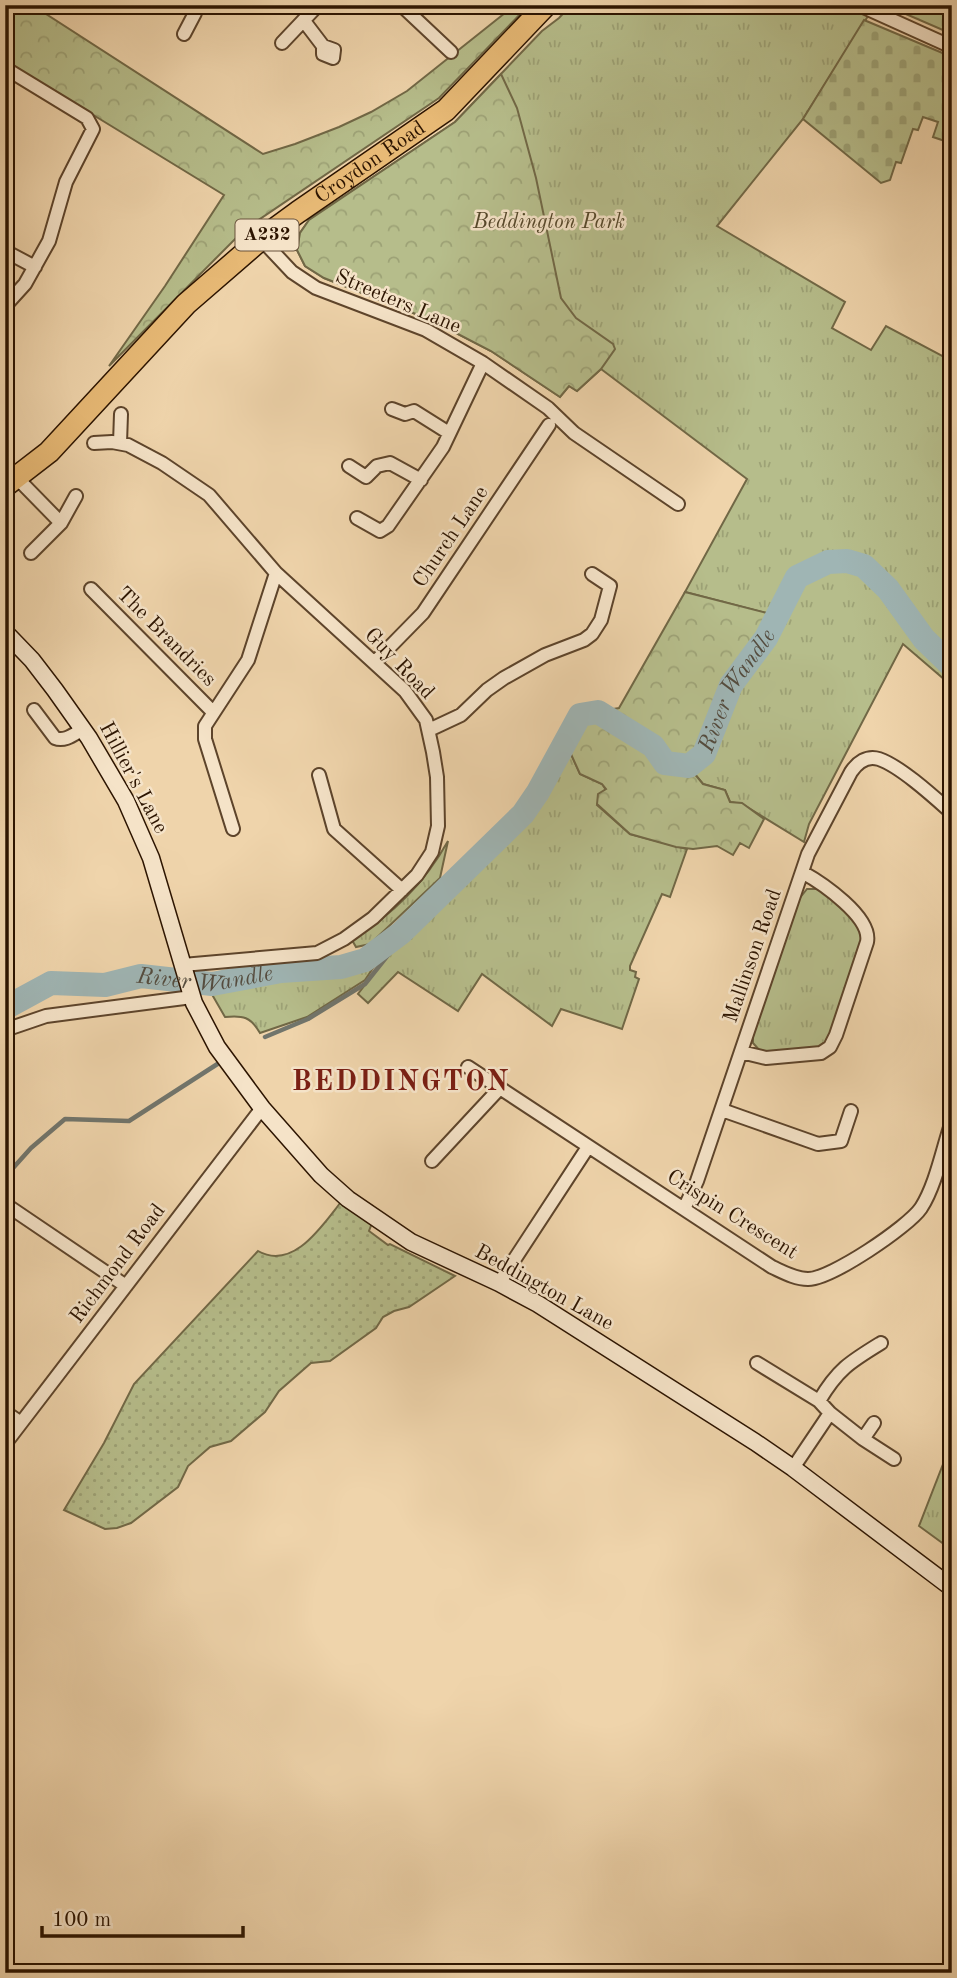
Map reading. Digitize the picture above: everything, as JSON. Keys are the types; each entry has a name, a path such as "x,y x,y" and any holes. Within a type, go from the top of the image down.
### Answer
{"highway":[{"name":"Croydon Road","path":"11,482 49,452 186,304 261,239 446,110 546,5"}],"main road":[{"name":"Hillier's Lane","path":"5,632 32,660 83,729 110,772 142,835 183,965"},
{"name":"Beddington Lane","path":"183,965 192,996 229,1067 321,1175 363,1210 418,1245 499,1283 585,1334 793,1468 952,1588"}],"street":[{"path":"184,34 195,13 192,5"},
{"path":"282,43 318,5"},
{"path":"401,5 451,52"},
{"path":"859,5 952,47"},
{"path":"304,21 323,46"},
{"path":"5,68 92,123 92,134 66,183 49,241 25,284 5,306"},
{"name":"Streeters Lane","path":"261,239 292,272 316,288 426,330 483,363 554,421 678,504"},
{"path":"5,251 35,267"},
{"path":"357,517 374,528 384,530 421,480 449,433 483,363"},
{"path":"392,409 405,414 414,411 449,433"},
{"path":"120,443 121,414"},
{"name":"Church Lane","path":"375,662 431,603 554,421"},
{"name":"Guy Road","path":"94,443 120,443 134,448 162,463 209,495 276,573 375,662 414,702 429,730 437,777 438,833 425,864 402,890 358,930 317,953 183,965"},
{"path":"349,467 366,477 377,466 390,463 421,480"},
{"path":"11,482 61,523"},
{"path":"32,553 61,523 76,496"},
{"name":"The Brandries","path":"233,829 205,739 205,726 248,660 276,573"},
{"path":"429,730 461,715 504,678 545,655 584,640 592,634 601,620 610,586 592,574"},
{"name":"The Brandries","path":"91,589 214,712"},
{"path":"34,710 59,740 83,729"},
{"name":"Mallinson Road","path":"684,1209 698,1181 802,872 817,834 850,772 859,762 878,758 920,786 952,813"},
{"path":"319,775 334,829 402,890"},
{"name":"Mallinson Road","path":"741,1052 766,1058 821,1053 833,1043 840,1023 867,942 868,931 861,919 823,885 802,872"},
{"path":"5,1030 46,1016 192,996"},
{"name":"Crispin Crescent","path":"468,1066 588,1147 787,1274 810,1279 824,1276 873,1246 907,1222 921,1208 952,1121"},
{"path":"432,1161 500,1088"},
{"name":"Richmond Road","path":"5,1444 262,1108"},
{"path":"722,1110 818,1144 841,1142 851,1111"},
{"path":"499,1283 588,1147"},
{"path":"7,1208 126,1286"},
{"path":"819,1401 831,1380 844,1366 881,1343"},
{"path":"757,1363 819,1401 863,1439 894,1459"},
{"path":"5,1412 20,1423"},
{"path":"793,1468 830,1413"},
{"path":"863,1439 874,1423"}],"green space":[{"path":"5,5 32,5 263,154 339,127 371,112 407,91 515,5 529,5 439,98 245,229 109,366 224,195 5,61"},
{"name":"Beddington Park","path":"571,5 875,5 803,119 717,226 845,302 832,328 871,350 886,326 952,361 952,686 903,644 809,824 804,842 742,804 730,802 725,790 703,784 693,772 725,681 762,634 766,613 685,592 747,479 601,369 577,391 569,386 560,397 491,351 431,320 324,278 305,266 297,250 300,233 309,220 455,122 542,31"},
{"path":"885,5 952,5 952,34"},
{"path":"864,20 952,57 951,143 933,137 938,122 923,117 918,130 913,129 901,163 896,162 890,180 881,183 803,119"},
{"path":"501,74 517,108 536,178 561,298 576,318 613,344 615,349 601,369 577,391 569,386 560,397 491,351 431,320 324,278 305,266 297,250 300,233 309,220 455,122"},
{"path":"685,592 767,613 762,634 725,681 693,772 703,784 725,790 730,802 742,803 764,819 749,848 740,843 733,855 717,846 693,849 676,847 630,834 597,804 598,794 606,789 602,784 580,774 566,743 580,715 619,708"},
{"path":"566,743 580,774 602,784 606,790 597,805 630,834 687,849 670,897 662,894 630,966 630,970 636,972 635,977 639,979 622,1029 561,1009 552,1026 482,974 458,1011 398,972 368,1003 358,994 401,933 523,814"},
{"path":"448,841 440,878 370,944 356,947 352,940 381,920 406,897 429,871"},
{"path":"807,889 823,892 858,923 863,935 830,1039 823,1048 761,1052 753,1043 753,1035 799,899"},
{"path":"381,956 365,980 307,1017 260,1033 246,1018 225,1017 210,991 297,974 359,971"},
{"path":"341,1202 372,1223 369,1231 388,1245 455,1276 409,1307 383,1317 376,1328 330,1361 311,1363 279,1391 265,1412 231,1441 210,1447 188,1466 178,1487 131,1523 105,1529 64,1510 104,1443 134,1384 258,1251 271,1256 295,1251 316,1233"},
{"path":"952,1441 952,1550 919,1526"}],"waterway":[{"name":"River Wandle","path":"5,1008 51,983 105,985 141,976 212,984 281,971 341,967 365,960 401,933 523,814 580,715 598,712 653,746 665,763 689,766 704,754 731,685 766,638 797,577 828,562 847,561 864,566 888,589 924,639 952,666"},
{"name":"River Wandle","path":"265,1037 308,1019 365,984 401,933"},
{"name":"River Wandle","path":"5,1177 31,1148 65,1119 129,1121 219,1063"}],"district":[{"name":"BEDDINGTON","path":"401,1083"}]}
